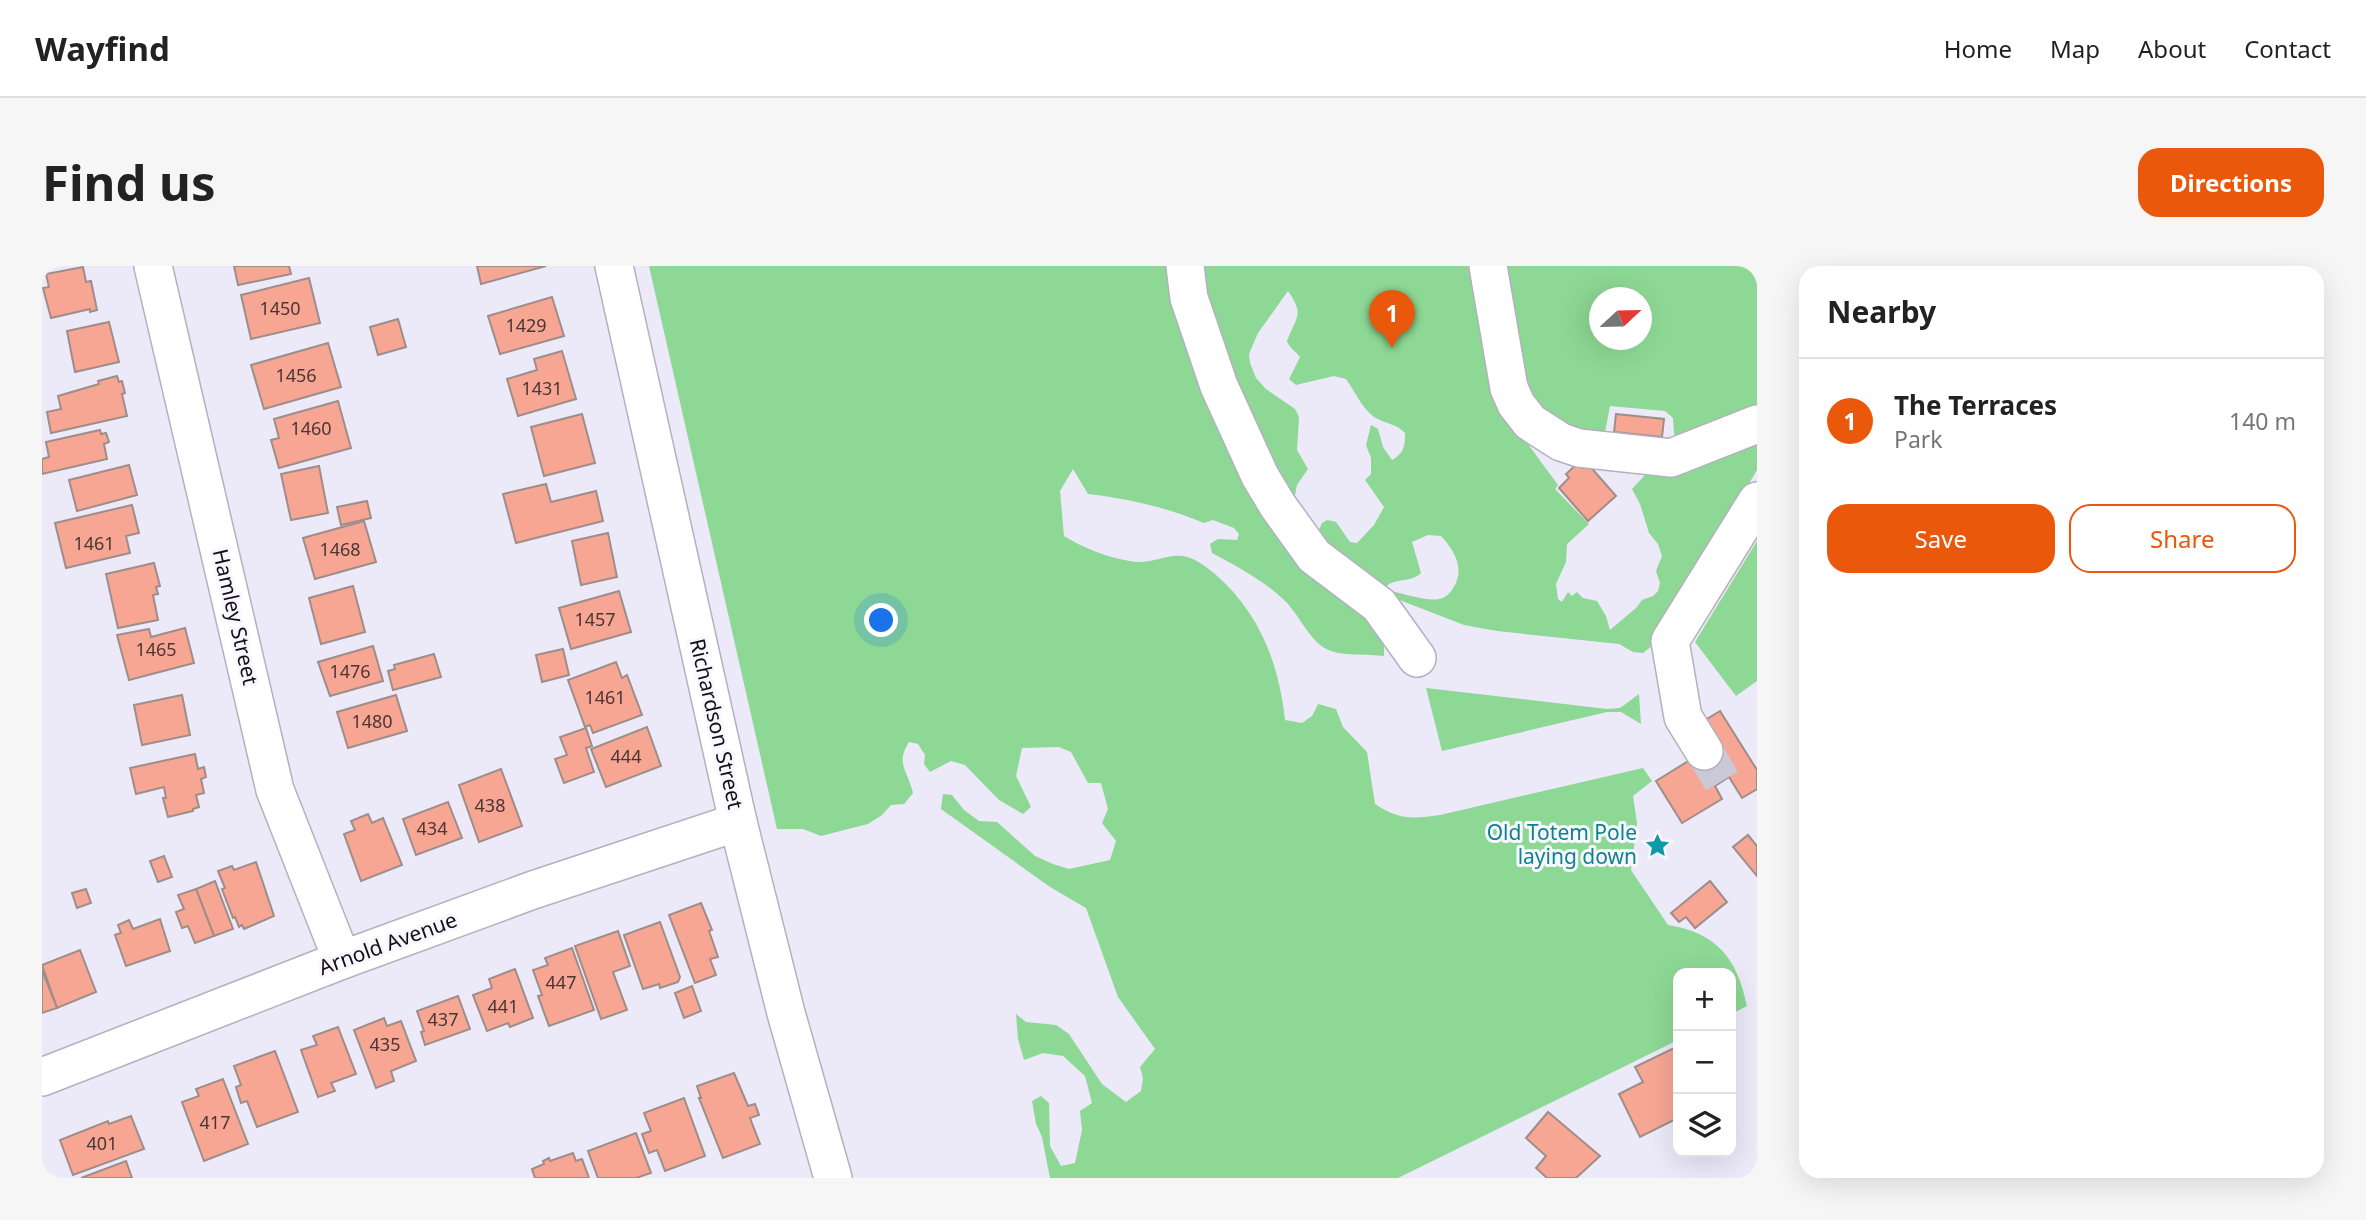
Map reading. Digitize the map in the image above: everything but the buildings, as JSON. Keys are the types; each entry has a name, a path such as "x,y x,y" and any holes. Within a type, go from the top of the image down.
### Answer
{"street":[{"name":"Hamley Street","path":"153,266 275,790 342,960"},
{"name":"Richardson Street","path":"614,266 738,822 786,1013 833,1178"},
{"path":"1185,266 1189,298 1219,386 1260,476 1314,556 1379,605 1417,658"},
{"path":"1488,266 1509,388 1516,404 1530,422 1546,434 1579,447 1671,458 1757,424"},
{"path":"1704,751 1683,717 1671,641 1757,501"},
{"name":"Arnold Avenue","path":"42,1077 342,960 533,890 738,822"}],"green space":[{"path":"649,266 1477,266 1519,432 1558,485 1555,489 1589,524 1567,544 1566,562 1556,584 1558,599 1562,602 1568,592 1572,596 1577,592 1583,598 1597,601 1610,630 1642,600 1658,591 1660,583 1656,571 1662,556 1658,544 1649,533 1632,489 1647,473 1676,460 1673,418 1665,411 1610,406 1605,432 1581,435 1527,399 1497,266 1757,266 1757,470 1652,646 1643,653 1633,652 1619,644 1464,625 1384,594 1384,656 1336,653 1317,642 1290,606 1268,586 1212,553 1210,544 1218,539 1237,540 1239,534 1234,528 1213,520 1204,523 1147,504 1088,494 1073,469 1060,491 1064,536 1072,541 1101,554 1131,561 1187,557 1196,560 1215,574 1244,605 1264,640 1278,678 1285,720 1302,723 1312,716 1318,704 1336,709 1343,727 1367,752 1375,804 1391,813 1413,817 1440,815 1643,768 1652,781 1633,796 1637,823 1631,870 1668,925 1700,934 1712,941 1734,968 1673,968 1673,1042 1398,1178 1050,1178 1032,1101 1041,1096 1049,1103 1050,1146 1061,1166 1075,1163 1082,1130 1080,1111 1092,1103 1085,1076 1063,1056 1043,1053 1024,1060 1018,1039 1016,1014 1026,1022 1056,1025 1069,1034 1102,1084 1126,1102 1141,1091 1143,1078 1140,1067 1155,1049 1118,997 1086,908 1050,887 941,809 943,794 952,795 964,810 979,821 997,822 1035,856 1069,869 1110,860 1116,841 1102,823 1108,809 1101,783 1088,783 1071,752 1059,747 1022,748 1016,776 1031,807 1023,814 999,800 965,765 951,761 930,772 924,764 925,755 918,744 909,742 903,762 913,793 904,804 891,805 868,824 821,836 803,829 777,829","holes":["1288,291 1298,311 1287,341 1300,357 1289,379 1296,385 1334,376 1346,379 1369,413 1405,433 1403,449 1392,460 1383,447 1378,429 1371,425 1366,445 1371,458 1371,474 1365,480 1384,507 1374,525 1357,543 1350,542 1336,522 1327,520 1319,530 1312,531 1293,505 1297,485 1308,469 1297,450 1299,417 1295,409 1266,389 1256,378 1250,363 1249,354 1258,333","1428,535 1441,536 1454,554 1458,575 1452,590 1445,597 1428,599 1385,588 1393,582 1421,573 1412,542"]},
{"path":"1757,541 1757,681 1736,696 1695,642"},
{"path":"1426,688 1607,709 1620,708 1639,694 1641,724 1621,712 1607,712 1442,751"},
{"path":"1736,972 1743,989 1747,1006 1736,1012"}],"tunnel":[{"path":"1704,751 1722,781"}],"place":[{"name":"The Terraces","path":"1392,348"},
{"name":"Old Totem Pole laying down","path":"1657,845"}]}
